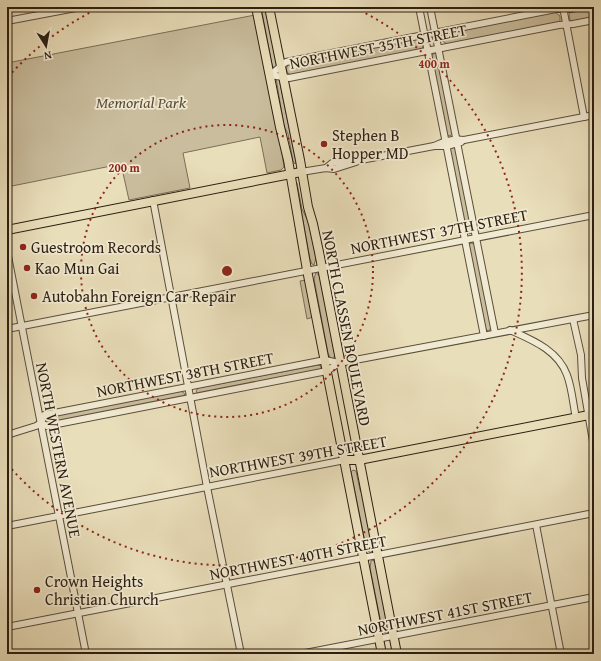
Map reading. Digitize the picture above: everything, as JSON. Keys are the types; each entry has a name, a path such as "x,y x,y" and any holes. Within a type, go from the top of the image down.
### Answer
{"main road":[{"name":"NORTH CLASSEN BOULEVARD","path":"256,7 285,146 307,270 382,654"},
{"name":"NORTH CLASSEN BOULEVARD","path":"269,7 397,654"},
{"path":"7,230 153,200 302,172"},
{"name":"NORTHWEST 39TH STREET","path":"345,460 359,460 591,415"}],"street":[{"path":"44,7 45,14"},
{"path":"7,21 81,7"},
{"path":"420,7 484,336"},
{"path":"430,7 495,333"},
{"name":"NORTHWEST 35TH STREET","path":"270,75 280,66 289,61 556,9 580,7"},
{"path":"563,8 584,117"},
{"name":"NORTHWEST 35TH STREET","path":"270,75 289,78 594,20"},
{"path":"302,172 326,168 332,163 361,160 594,115"},
{"path":"153,200 207,487 241,654"},
{"name":"NORTHWEST 37TH STREET","path":"7,329 594,215"},
{"name":"NORTH WESTERN AVENUE","path":"7,251 86,654"},
{"name":"NORTHWEST 38TH STREET","path":"7,435 36,426 40,423 44,415 325,360 339,363 594,315"},
{"path":"574,319 582,378 591,415 594,447"},
{"path":"510,330 538,343 551,352 567,375 576,418"},
{"name":"NORTHWEST 38TH STREET","path":"40,423 47,426 327,371 339,363"},
{"name":"NORTHWEST 39TH STREET","path":"7,526 345,460"},
{"name":"NORTHWEST 40TH STREET","path":"7,627 594,513"},
{"path":"536,524 561,654"},
{"name":"NORTHWEST 41ST STREET","path":"300,654 594,597"}],"green space":[{"path":"261,7 266,7 277,67 274,68 272,65"},
{"path":"594,7 594,18 573,22 570,20 569,14 572,11"},
{"path":"555,12 560,16 560,21 557,23 447,44 441,40 445,34"},
{"name":"Memorial Park","path":"255,15 282,153 284,167 281,170 267,173 260,137 183,153 190,188 129,200 121,164 7,187 7,63"},
{"path":"418,39 423,43 423,47 421,49 291,75 287,70 289,64"},
{"path":"435,53 437,54 453,133 450,136 447,135 431,56"},
{"path":"276,78 279,78 296,162 295,164 293,161 288,134 284,126"},
{"path":"451,148 456,148 472,232 470,234 466,232 450,150"},
{"path":"296,183 302,209 310,225 316,258 314,265 310,259"},
{"path":"471,243 475,244 491,327 489,331 486,330 469,245"},
{"path":"316,272 320,277 335,355 333,359 331,359 328,353 314,279"},
{"path":"306,280 313,317 307,319 300,281"},
{"path":"318,365 321,366 321,370 198,394 196,391 198,388"},
{"path":"181,391 185,394 184,397 48,424 44,421 47,417"},
{"path":"353,470 356,471 360,490 363,496 373,549 371,553 366,547 351,472"},
{"path":"373,560 376,564 388,630 387,633 385,633 382,628 370,568 371,561"}],"place":[{"name":"Stephen B Hopper MD","path":"324,144"},
{"name":"Guestroom Records","path":"23,247"},
{"name":"Kao Mun Gai","path":"27,268"},
{"name":"Autobahn Foreign Car Repair","path":"34,296"},
{"name":"Crown Heights Christian Church","path":"37,590"}]}
